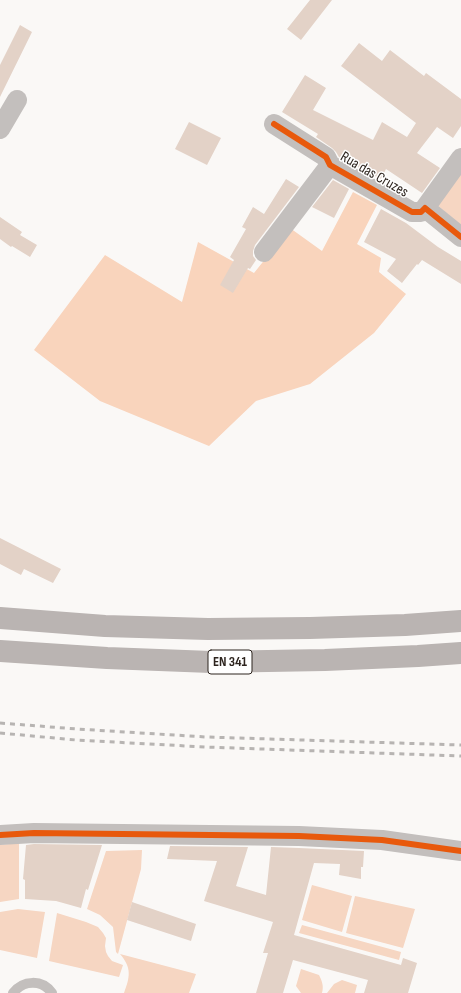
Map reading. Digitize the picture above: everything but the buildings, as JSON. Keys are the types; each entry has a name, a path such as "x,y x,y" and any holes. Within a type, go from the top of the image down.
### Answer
{"highway":[{"name":"EN 341","path":"0,618 105,626 208,630 405,625 461,621"},
{"name":"EN 341","path":"0,651 107,658 211,662 325,660 461,653"}],"street":[{"path":"0,129 17,100"},
{"name":"Rua das Cruzes","path":"274,124 326,157 330,165 412,212 421,212 426,208"},
{"path":"461,158 426,208 461,237"},
{"path":"264,252 330,165"},
{"path":"0,835 34,833 299,836 382,840 461,851"}],"lane":[{"path":"13,993 19,987 32,982 45,986 52,993"}],"shaded area":[{"path":"461,170 461,226 436,204"},
{"path":"353,192 377,205 357,244 381,258 379,272 406,294 374,333 310,384 256,401 209,446 100,401 34,350 105,255 182,302 198,242 254,273 290,228 322,251"},
{"path":"19,843 19,899 0,902 0,845"},
{"path":"142,850 141,869 118,954 116,952 113,927 100,915 87,909 106,851"},
{"path":"312,885 352,896 342,932 302,920"},
{"path":"355,896 415,909 403,948 346,933"},
{"path":"18,909 45,912 37,958 0,950 0,912"},
{"path":"57,913 98,927 106,938 105,946 108,956 112,961 123,965 119,977 49,961"},
{"path":"302,925 401,952 399,960 299,933"},
{"path":"120,954 196,974 189,993 124,993 128,982 129,973 127,964"},
{"path":"301,969 319,975 323,988 322,993 301,993 296,986"},
{"path":"342,980 357,985 355,993 327,993 334,984"}],"railway":[{"path":"0,723 206,737 461,745"},
{"path":"0,733 76,740 205,747 461,756"}],"cycle path":[{"path":"274,124 326,157 330,165 412,212 421,212 425,208 461,237"},
{"path":"0,835 34,833 299,836 382,840 461,851"}]}
